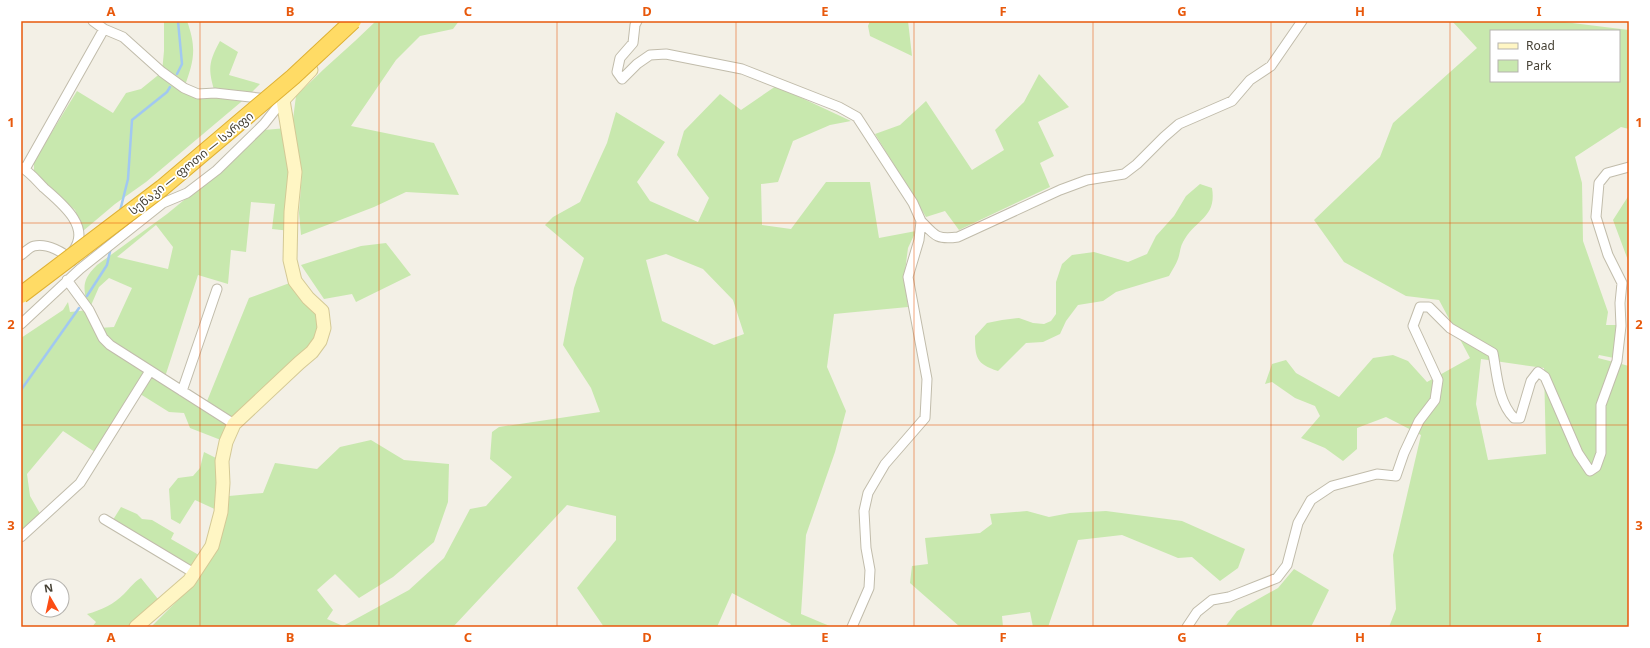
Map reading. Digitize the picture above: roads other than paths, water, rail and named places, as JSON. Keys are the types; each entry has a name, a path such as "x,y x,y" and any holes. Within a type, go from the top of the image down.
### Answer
{"highway":[{"name":"სენაკი — ფოთი — სარფი","path":"21,295 162,188 293,78 353,21"}],"street":[{"path":"93,21 123,37 162,72 184,88 198,94 283,100"},
{"path":"21,324 67,280 163,203 187,193 217,170 264,124 283,100 316,66 329,47 342,21"},
{"path":"637,21 635,25 633,43 620,58 617,72 622,79 637,64 650,55 666,54 742,69 839,107 857,117 913,203 921,221 935,236 945,239 958,237 1060,190 1087,180 1124,174 1137,164 1164,136 1180,124 1232,101 1250,80 1271,66 1302,21"},
{"path":"68,256 78,244 79,234 71,212 23,168 104,28"},
{"path":"136,627 189,581 212,546 221,512 223,483 222,461 226,442 234,424 312,352 320,341 324,328 322,311 308,298 295,282 290,260 291,212 295,172 283,100"},
{"path":"1186,627 1197,612 1212,600 1229,597 1277,578 1287,565 1298,523 1310,500 1332,486 1377,474 1396,476 1404,452 1420,421 1434,400 1438,380 1413,326 1420,307 1429,307 1450,328 1493,353 1506,410 1514,418 1520,418 1531,381 1538,372 1545,377 1578,453 1590,471 1596,467 1600,453 1601,405 1616,361 1620,326 1622,283 1608,255 1596,217 1599,183 1607,173 1629,167"},
{"path":"852,627 869,588 870,570 866,548 864,511 868,493 885,464 925,418 927,379 908,277 919,240 921,221"},
{"path":"21,255 33,246 41,245 51,247 68,256 80,269"},
{"path":"67,280 89,310 103,338 110,345 234,424"},
{"path":"182,391 217,289"},
{"path":"21,537 80,483 150,371"},
{"path":"104,519 194,573"}],"waterway":[{"path":"177,74 182,64 178,21"},
{"path":"120,211 128,179 132,120 167,92 170,87"},
{"path":"87,296 107,265 111,247"},
{"path":"21,390 79,308"}]}
